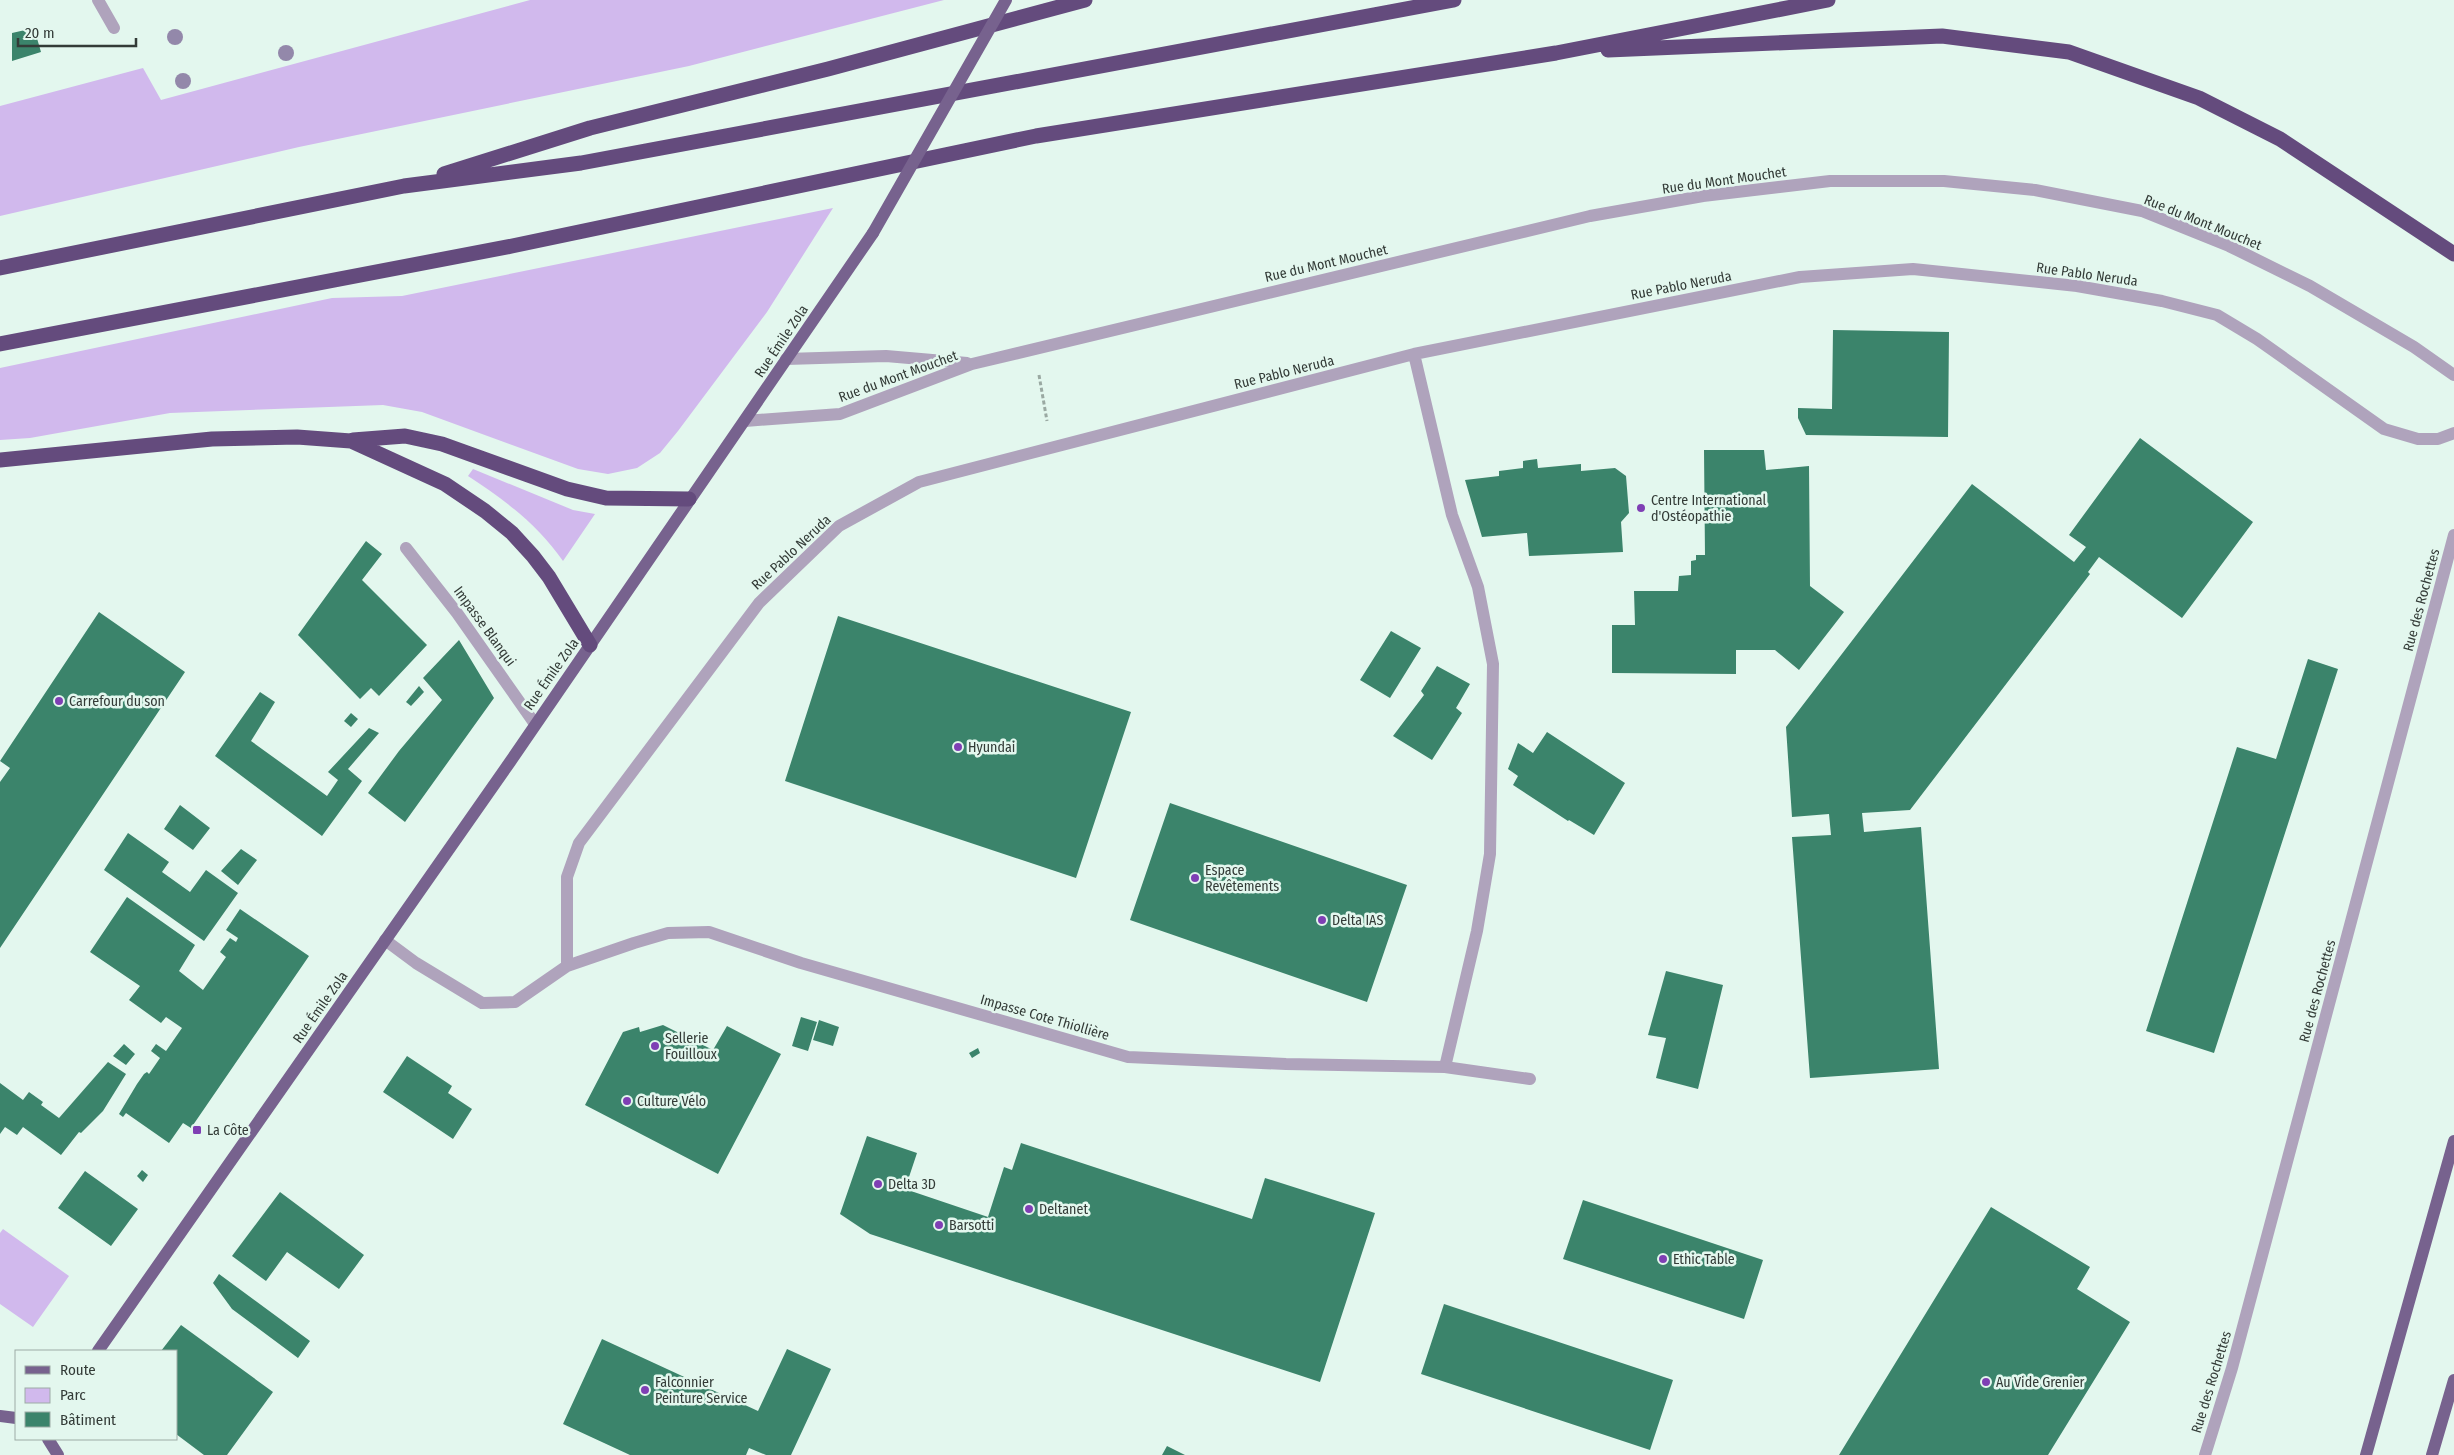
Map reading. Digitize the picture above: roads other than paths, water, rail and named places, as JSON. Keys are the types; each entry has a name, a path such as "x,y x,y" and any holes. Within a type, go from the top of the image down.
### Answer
{"highway":[{"path":"404,186 590,128 1085,0"},
{"path":"0,268 404,186 581,163 1454,0"},
{"path":"0,344 512,246 1036,136 1556,53 1828,0"},
{"path":"1556,53 1942,36 2069,52 2199,98 2280,139 2454,254"},
{"path":"0,460 212,439 298,437 351,441 405,436 442,444 480,456 567,489 606,498 689,499"},
{"path":"351,441 445,484 485,511 512,533 549,577 590,645"}],"main road":[{"name":"Rue Émile Zola","path":"99,1350 590,645 873,233 1006,0"},
{"path":"2366,1455 2454,1141"},
{"path":"2432,1455 2454,1380"},
{"path":"0,1416 15,1418"},
{"path":"49,1440 58,1455"}],"street":[{"path":"98,0 114,28"},
{"name":"Rue du Mont Mouchet","path":"745,421 840,414 972,364 1590,216 1703,196 1830,181 1944,181 2035,190 2142,211 2229,246 2310,286 2414,347 2454,375"},
{"name":"Rue Pablo Neruda","path":"567,966 568,877 579,843 758,602 839,526 919,482 1052,446 1414,354 1800,277 1912,269 2077,286 2162,301 2217,316 2257,339 2384,429 2418,439 2438,440 2454,433"},
{"path":"1414,354 1452,515 1478,587 1493,664 1490,854 1477,931 1444,1067"},
{"name":"Rue du Mont Mouchet","path":"786,359 886,356 972,364"},
{"name":"Rue des Rochettes","path":"2205,1455 2234,1358 2454,535"},
{"name":"Impasse Blanqui","path":"406,548 457,613 535,724"},
{"name":"Impasse Cote Thiollière","path":"567,966 668,933 709,932 801,963 1128,1057 1286,1064 1444,1067 1530,1078"},
{"path":"385,940 416,963 482,1002 515,1002 567,966"}],"place":[{"name":"Centre International d'Ostéopathie","path":"1641,508"},
{"name":"Carrefour du son","path":"59,701"},
{"name":"Hyundai","path":"958,747"},
{"name":"Espace Revêtements","path":"1195,878"},
{"name":"Delta IAS","path":"1322,920"},
{"name":"Sellerie Fouilloux","path":"655,1046"},
{"name":"Culture Vélo","path":"627,1101"},
{"name":"La Côte","path":"197,1130"},
{"name":"Delta 3D","path":"878,1184"},
{"name":"Deltanet","path":"1029,1209"},
{"name":"Barsotti","path":"939,1225"},
{"name":"Ethic Table","path":"1663,1259"},
{"name":"Au Vide Grenier","path":"1986,1382"},
{"name":"Falconnier Peinture Service","path":"645,1390"}]}
